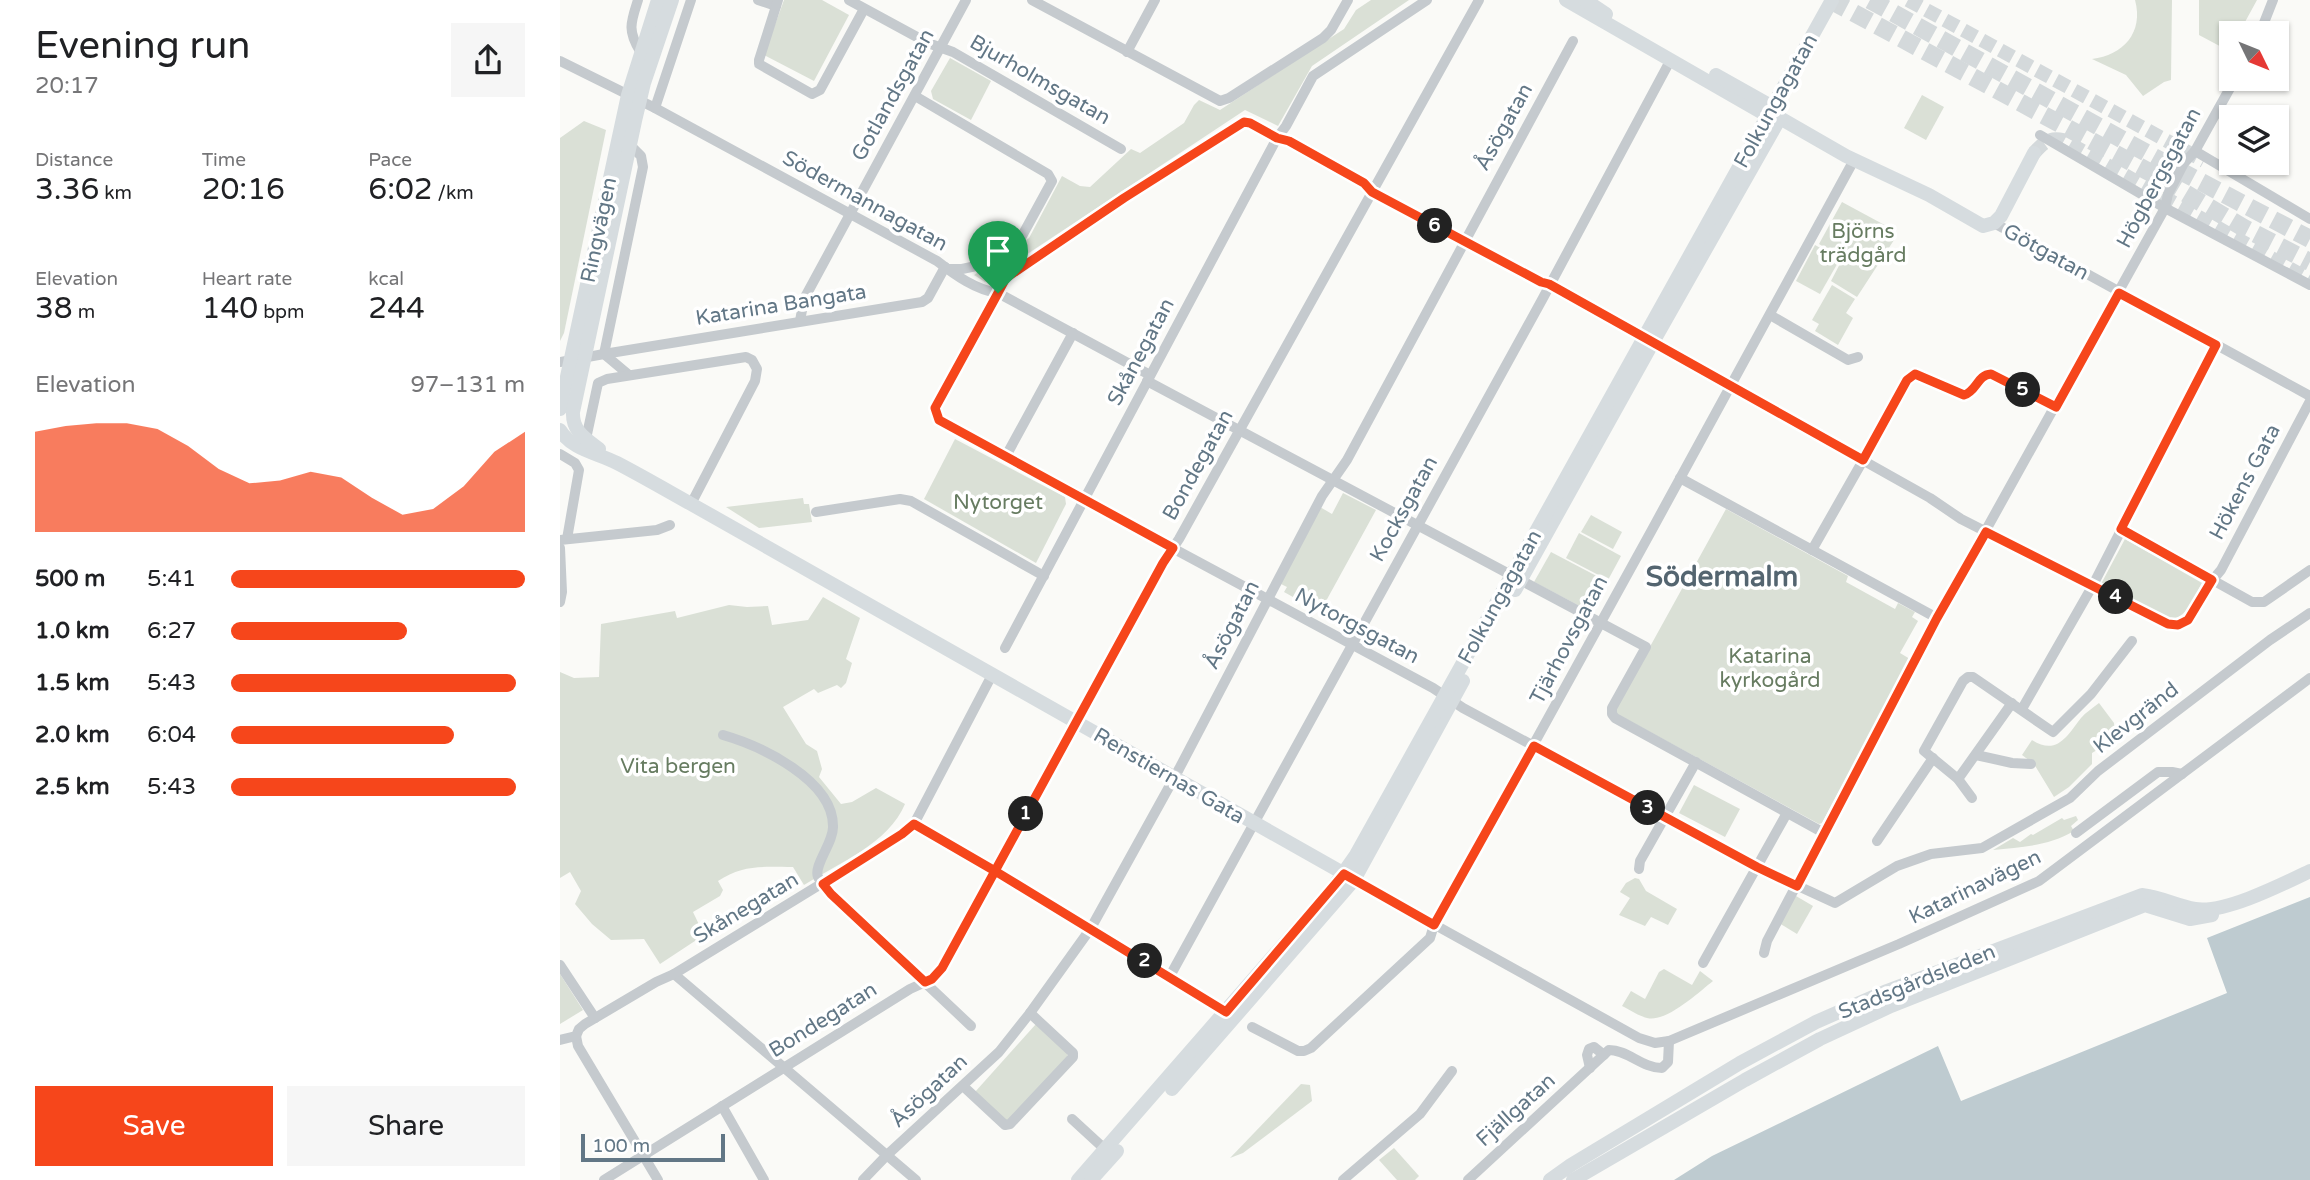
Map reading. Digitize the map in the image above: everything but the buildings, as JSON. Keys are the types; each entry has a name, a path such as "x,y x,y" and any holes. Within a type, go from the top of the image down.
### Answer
{"street":[{"name":"Ringvägen","path":"638,0 631,22 631,32 640,51"},
{"name":"Ringvägen","path":"588,444 577,431 573,419 571,361 630,145 640,51 658,0"},
{"name":"Ringvägen","path":"560,409 634,98 672,0"},
{"path":"655,108 691,0"},
{"path":"758,0 777,3 759,64 812,94 820,90 864,9"},
{"name":"Bjurholmsgatan","path":"849,0 928,43 953,52 1121,149"},
{"name":"Gotlandsgatan","path":"800,321 804,299 966,0"},
{"path":"1032,0 1220,101 1229,98 1323,38 1331,30 1348,0"},
{"path":"1127,52 1155,0"},
{"name":"Skånegatan","path":"1005,648 1277,138 1313,76 1427,0"},
{"name":"Bondegatan","path":"604,1180 784,1067 932,979 942,968 1163,563 1479,0"},
{"name":"Götgatan","path":"1566,0 1589,5 1854,160 1929,195 1978,224 1988,226 1994,223 2310,398"},
{"name":"Folkungagatan","path":"1078,1180 1109,1153 1349,877 1774,114 1832,0"},
{"path":"2265,21 2273,0"},
{"name":"Götgatan","path":"1589,5 1670,61 1774,114"},
{"name":"Åsögatan","path":"863,1180 999,1052 1091,928 1174,778 1266,599 1331,481 1347,460 1573,41"},
{"name":"Södermannagatan","path":"560,61 655,108 988,292 998,293 1073,333 1239,431 1646,647 1612,708 1612,714 1616,719 1696,762"},
{"name":"Kocksgatan","path":"1170,976 1670,61"},
{"name":"Högbergsgatan","path":"1764,953 1767,941 1937,618 2119,293 2165,208 2168,194 2184,163 2195,151 2228,91"},
{"path":"915,96 1048,174 1052,181 1022,236 976,266 962,270 946,268"},
{"path":"1083,500 1074,492 939,420 935,408 1006,278 1124,198 1244,122 1289,141 1364,183 1372,192 1463,242 1549,284 1986,532 2092,585"},
{"path":"2040,135 2165,208 2310,285"},
{"name":"Ringvägen","path":"604,354 643,167 640,156 630,145"},
{"path":"2195,151 2310,219"},
{"path":"1994,223 2001,216 2034,153"},
{"name":"Tjärhovsgatan","path":"1252,1027 1298,1051 1311,1048 1430,938 1434,925 1854,160"},
{"name":"Katarina Bangata","path":"571,361 922,302 928,298 946,268"},
{"path":"1770,316 1848,360 1858,357"},
{"path":"1006,456 1073,333"},
{"path":"2022,709 2092,585 2216,345"},
{"path":"604,354 629,375"},
{"path":"563,434 588,444 598,383 607,379 746,357 756,365 755,381 691,504"},
{"path":"1812,550 1907,380 1915,374 1964,395 1971,392 1981,377 1991,374 2056,407"},
{"name":"Hökens Gata","path":"2092,585 2168,624 2178,625 2188,620 2221,570 2310,398"},
{"name":"Renstiernas Gata","path":"588,444 1254,824 1639,1038 1655,1043"},
{"path":"560,454 575,463 579,470 564,540 657,530 670,525"},
{"path":"1680,478 1937,618"},
{"path":"816,512 900,499 911,501 1044,576"},
{"name":"Nytorgsgatan","path":"1083,500 1352,644 1757,867 1835,903"},
{"path":"2121,529 2252,602 2263,602 2310,570"},
{"path":"560,548 560,601"},
{"name":"Klevgränd","path":"1835,903 1897,866 1932,853 1982,848 2070,798 2098,771 2270,640 2310,613"},
{"path":"1877,841 1929,755 1963,681 1968,677 1973,677 2053,732 2057,731 2091,694 2132,641"},
{"name":"Skånegatan","path":"560,1040 576,1036 579,1030 595,1018 823,884 914,824 992,675"},
{"name":"Katarinavägen","path":"1655,1043 1669,1041 2039,881 2310,678"},
{"path":"1958,779 2012,703"},
{"path":"723,735 745,741 815,785 825,798 834,825 832,838 817,871 823,884 971,1026"},
{"path":"1929,755 1958,779 1972,798"},
{"path":"1976,755 2031,764"},
{"path":"1639,869 1640,861 1696,762 1824,833"},
{"path":"2076,833 2158,772 2182,774"},
{"path":"1703,963 1787,813"},
{"path":"914,824 1091,928 1226,1012"},
{"name":"Stadsgårdsleden","path":"1573,1180 1762,1051 1816,1023 1899,986 2141,895 2154,896 2197,909 2212,908 2244,900 2310,873"},
{"name":"Folkungagatan","path":"1091,1180 1109,1153 1226,1012 1349,877"},
{"path":"560,965 595,1018"},
{"path":"674,974 916,1180"},
{"path":"963,1086 1005,1125 1010,1124 1073,1057 1073,1053 1030,1013"},
{"path":"576,1036 578,1046 657,1180"},
{"name":"Fjällgatan","path":"1468,1180 1590,1068 1587,1055 1589,1049 1594,1046 1604,1055 1614,1049 1644,1065 1662,1068 1668,1062 1669,1041"},
{"path":"1343,1180 1420,1114 1452,1071"},
{"path":"722,1107 764,1180"},
{"path":"1072,1119 1109,1153"},
{"name":"Stadsgårdsleden","path":"1550,1180 1571,1165 1640,1133"}],"green space":[{"path":"784,0 822,0 849,15 814,81 764,55"},
{"path":"1371,0 1409,0 1312,66 1278,126 1245,110 985,282 974,275 1029,238 1062,176 1080,186 1090,187 1131,149 1140,153 1184,123 1199,100 1220,110 1344,29 1356,10"},
{"path":"2135,0 2172,0 2171,80 2143,96 2126,75 2092,59 2113,53 2122,47 2134,32 2137,12"},
{"path":"2199,0 2257,0 2246,21 2219,21 2219,46 2199,35"},
{"path":"950,58 991,81 971,120 933,99 931,91"},
{"path":"1922,95 1944,107 1926,140 1904,128"},
{"path":"584,121 606,130 564,333 560,341 560,138"},
{"name":"Björns trädgård","path":"1842,202 1892,229 1894,240 1857,297 1831,281 1843,258 1819,244"},
{"path":"1815,245 1840,259 1820,294 1796,281"},
{"path":"1832,285 1855,299 1846,313 1853,318 1838,345 1815,331 1819,324 1812,320"},
{"name":"Nytorget","path":"955,439 1065,497 1066,504 1036,563 924,499"},
{"path":"1343,493 1376,510 1320,612 1284,592 1287,587 1279,583 1320,507 1332,514"},
{"path":"803,498 804,504 809,504 812,522 759,528 726,507"},
{"name":"Katarina kyrkogård","path":"1726,509 1848,576 1846,582 1895,609 1898,603 1915,612 1912,617 1918,621 1900,653 1910,659 1822,823 1819,824 1617,714 1615,710"},
{"path":"1591,515 1622,532 1613,549 1581,532"},
{"path":"1579,533 1621,556 1608,580 1566,558"},
{"path":"2125,539 2202,583 2185,612 2169,619 2101,584"},
{"path":"1551,552 1608,582 1591,612 1534,582"},
{"name":"Vita bergen","path":"823,597 860,618 846,659 852,663 846,683 841,688 837,685 818,693 814,689 783,707 806,744 817,751 822,769 819,777 841,804 852,802 876,788 905,804 898,818 862,851 804,885 793,867 745,869 718,881 723,890 720,896 693,912 704,935 660,964 644,939 611,940 592,924 575,904 581,891 570,872 560,878 560,672 574,678 599,677 601,624 675,611 677,618 729,605 768,606 772,625 808,620"},
{"path":"2099,703 2114,723 2115,739 2092,753 2092,764 2069,787 2054,797 2034,764 2022,755 2032,740 2048,746 2061,742 2083,716"},
{"path":"1694,785 1740,809 1725,837 1679,813"},
{"path":"2076,816 2078,820 2071,826 2074,831 2065,836 2035,845 1993,850 2013,838 2020,842 2062,818 2064,820"},
{"path":"1635,878 1639,879 1646,891 1677,909 1668,925 1651,917 1645,926 1619,915 1630,898 1620,892 1626,883"},
{"path":"1796,896 1813,906 1797,934 1779,923"},
{"path":"1664,969 1692,985 1700,971 1713,981 1682,1006 1663,1016 1647,1018 1622,1006 1631,991 1645,999 1659,972"},
{"path":"560,974 583,1010 560,1024"},
{"path":"1036,1024 1067,1052 1068,1058 1009,1120 1004,1120 975,1092"},
{"path":"1301,1084 1310,1085 1312,1101 1243,1153 1230,1158"},
{"path":"1394,1148 1419,1176 1415,1180 1397,1180 1379,1160"}],"shaded area":[{"path":"2310,897 2310,1180 1674,1180 1712,1156 1938,1046 1961,1101 2227,993 2207,938"}],"tunnel":[{"path":"1830,0 2310,262"},
{"path":"1870,0 2161,161 2310,239"},
{"path":"1908,0 2204,161"},
{"path":"2034,153 2047,142 2054,139 2063,140 2310,280"}],"district":[{"name":"Södermalm","path":"1722,577"}],"route":[{"path":"998,293 935,408 939,420 1173,548 995,871 914,824 823,884 925,982 932,979 942,968 995,871 1226,1012 1344,874 1434,925 1534,746 1719,847 1797,886 1937,618 1986,532 2168,624 2178,625 2188,620 2212,580 2121,529 2216,345 2119,293 2056,407 1991,374 1981,377 1967,395 1915,374 1907,380 1863,460 1549,284 1463,242 1372,192 1364,183 1299,146 1244,122 1124,198 1006,278 998,293"}]}
